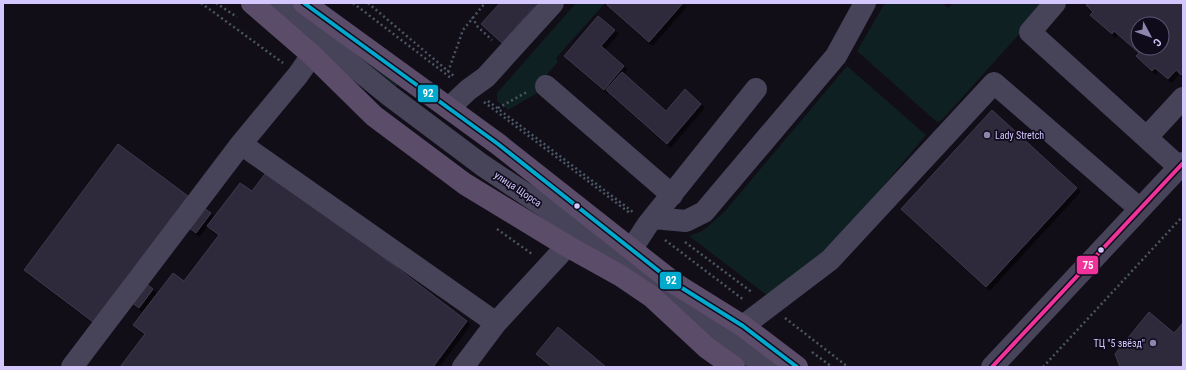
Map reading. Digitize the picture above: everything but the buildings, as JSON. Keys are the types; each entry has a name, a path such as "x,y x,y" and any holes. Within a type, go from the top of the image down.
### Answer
{"main road":[{"path":"252,3 312,55 374,116 465,184 567,246 621,276 652,298 707,348 734,367"},
{"name":"улица Щорса","path":"304,3 498,144 674,283 743,326 797,367"}],"street":[{"name":"улица Щорса","path":"276,3 390,96 463,151 626,261 766,367"},
{"path":"503,49 545,3"},
{"path":"449,108 469,89 486,77 553,3"},
{"path":"649,223 686,221 704,212 836,56 865,3"},
{"path":"992,367 1181,165 1030,32 1055,3"},
{"path":"72,367 241,144 298,75 312,55"},
{"path":"743,326 830,260 994,83 1140,209"},
{"path":"540,88 672,195"},
{"path":"631,250 649,223 756,89"},
{"path":"1148,137 1183,98"},
{"path":"241,144 496,323"},
{"path":"463,367 496,323 567,246"}],"path":[{"path":"353,3 649,223"},
{"path":"368,3 469,89 498,108 649,223 761,312"},
{"path":"448,72 463,30 472,16 484,3"},
{"path":"472,16 478,27 503,49"},
{"path":"498,108 540,88"},
{"path":"1043,367 1183,216"},
{"path":"808,349 832,367"}],"shaded area":[{"path":"576,3 605,3 556,58 558,62 537,86 539,92 508,110 497,101 497,93"},
{"path":"885,3 942,3 948,8 953,3 1047,3 942,120 937,122 857,51"},
{"path":"354,53 400,81 395,88"},
{"path":"847,66 926,135 845,232 772,299 689,236 704,230 725,211"}],"transit line":[{"name":"92","path":"304,3 498,144 674,283 743,326 797,367"},
{"name":"75","path":"992,367 1183,163"}],"place":[{"name":"Lady Stretch","path":"987,135"},
{"name":"ТЦ \"5 звёзд\"","path":"1153,343"}]}
